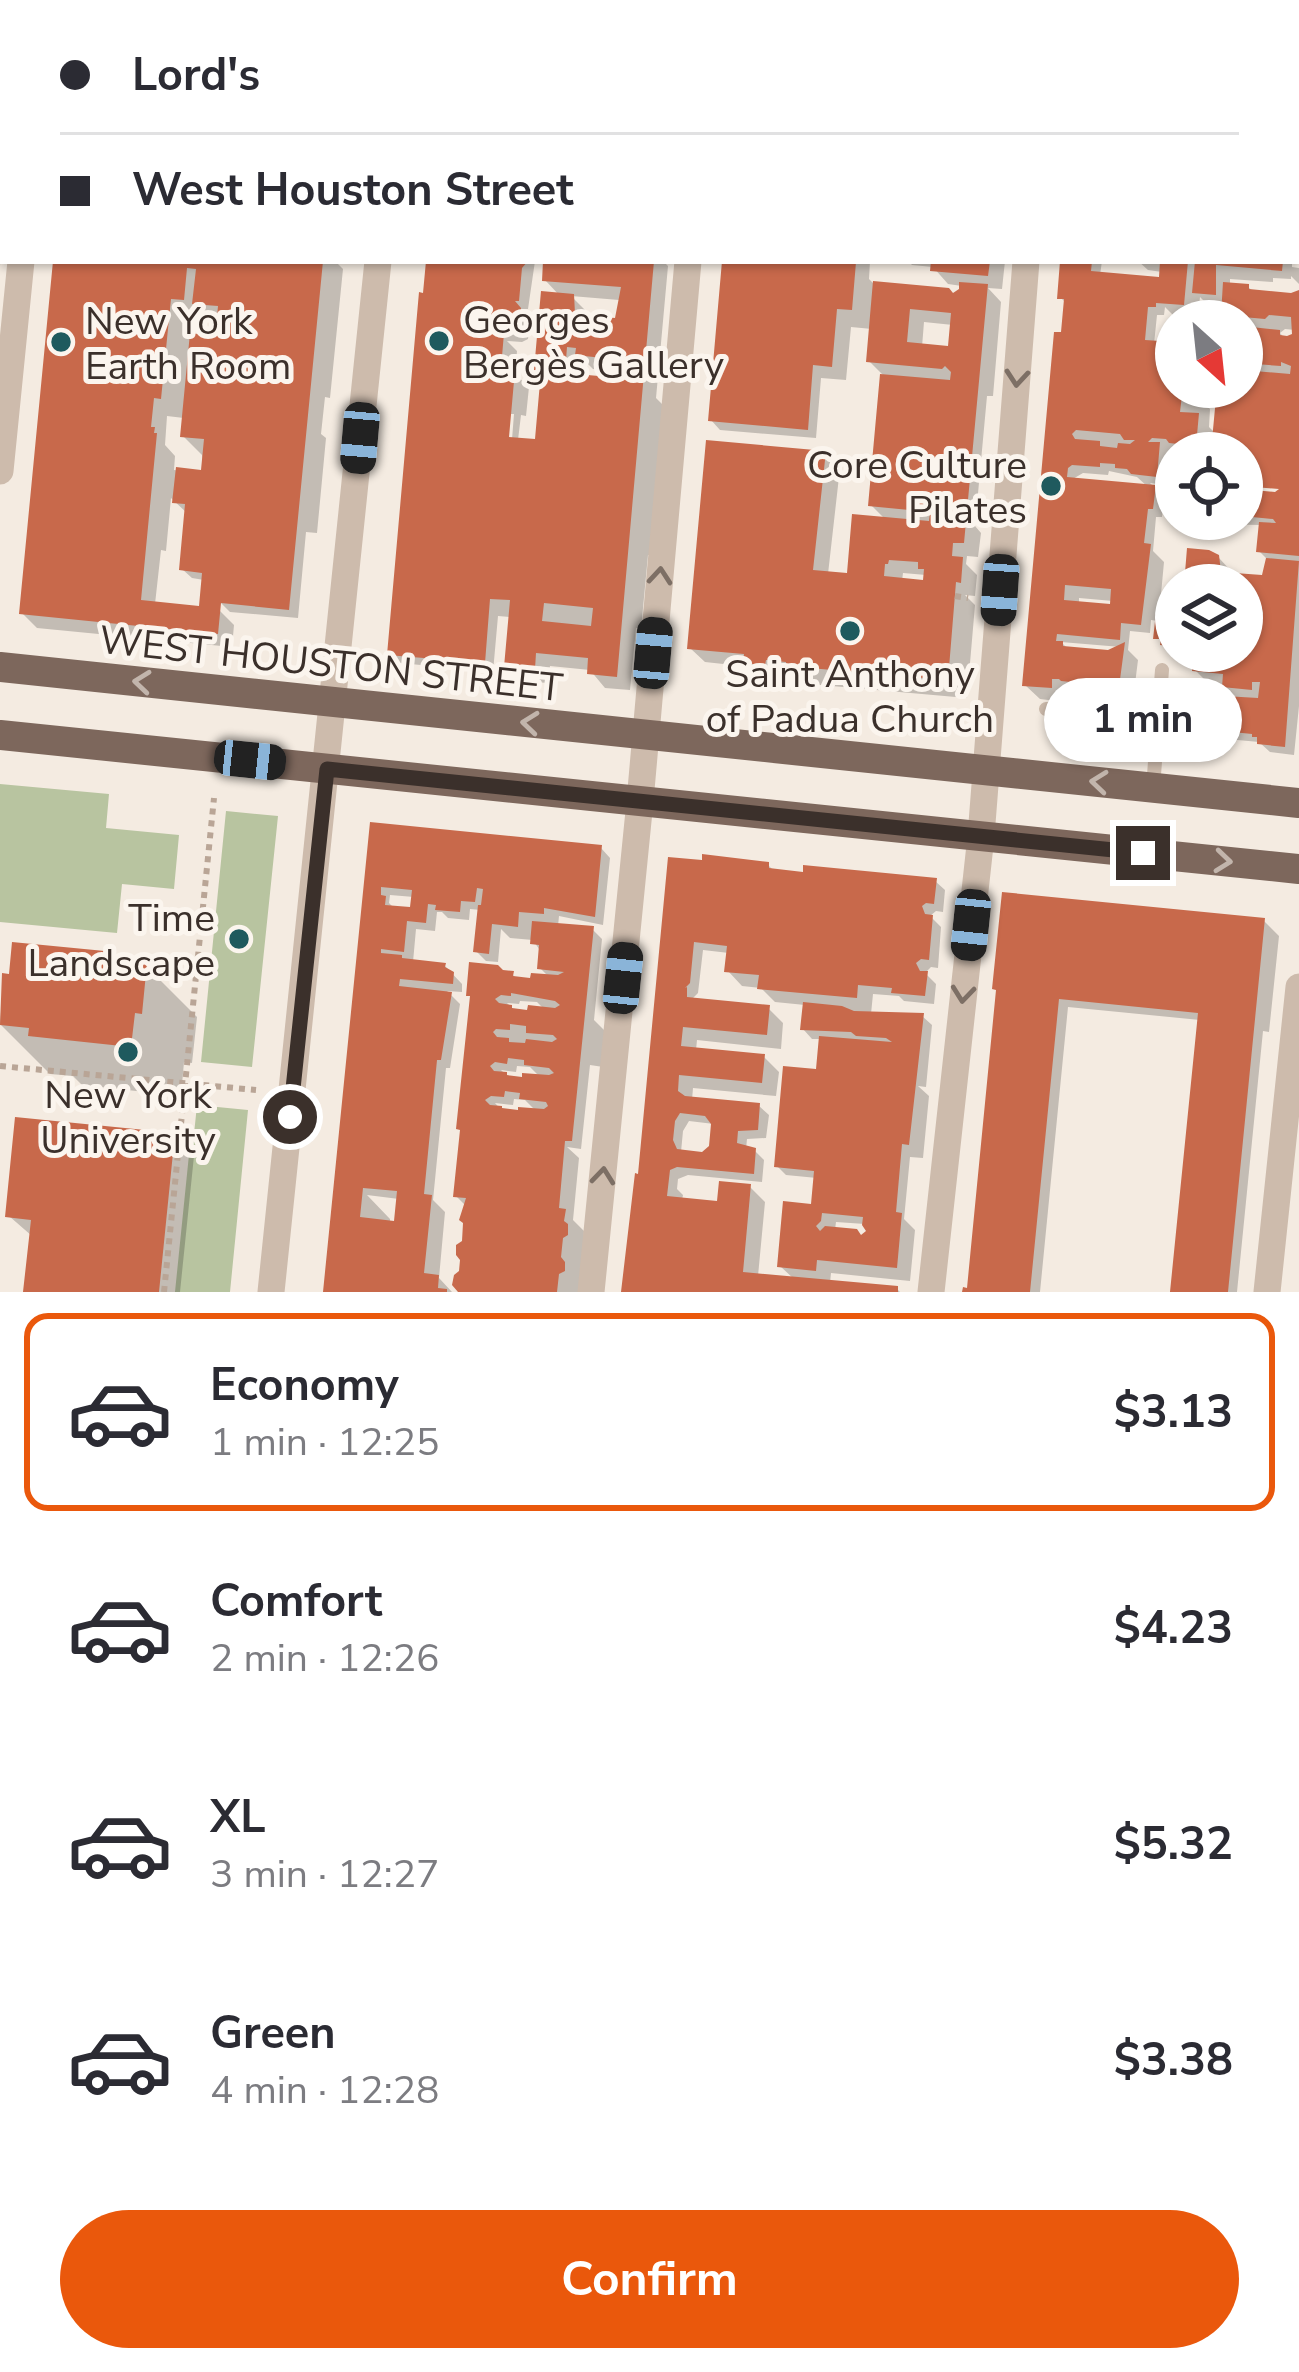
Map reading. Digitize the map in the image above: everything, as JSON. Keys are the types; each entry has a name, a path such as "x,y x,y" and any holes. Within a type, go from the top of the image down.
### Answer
{"main road":[{"name":"WEST HOUSTON STREET","path":"0,667 1299,803"},
{"path":"0,734 1299,869"}],"street":[{"path":"0,471 21,264"},
{"path":"271,1292 378,264"},
{"path":"591,1292 688,264"},
{"path":"931,1292 981,836 1026,264"},
{"path":"1267,1292 1299,987"}],"lane":[{"path":"1153,788 1162,672"},
{"path":"1046,709 1159,718"}],"path":[{"path":"955,596 968,598"},
{"path":"164,1292 214,798"},
{"path":"0,1066 256,1090"}],"green space":[{"path":"0,784 109,794 106,828 179,835 174,889 122,884 117,933 0,922"},
{"name":"Time Landscape","path":"226,811 278,816 252,1067 201,1062"},
{"path":"197,1105 248,1110 230,1292 175,1292"}],"building":[{"path":"53,264 323,264 289,610 221,603 218,634 19,614","holes":["187,268 196,269 192,304 218,306 215,336 190,333 180,437 204,439 201,470 176,467 172,503 185,504 179,570 202,573 199,606 141,600 157,433 151,427 154,398 161,399 171,299 184,300"]},
{"path":"426,264 525,264 519,301 515,301 521,308 520,330 504,333 501,368 515,370 509,437 535,439 541,371 534,370 541,291 574,294 575,314 615,318 621,287 542,281 543,264 654,264 617,677 587,674 588,658 536,653 535,669 504,667 510,600 490,599 485,663 387,655 419,292 423,293","holes":["567,347 576,348 575,355 603,358 604,350 612,351 610,377 565,373","544,603 593,608 591,626 542,621"]},
{"path":"722,264 856,264 852,310 837,309 832,367 813,365 808,430 708,421"},
{"path":"931,264 990,264 988,276 930,271"},
{"path":"1060,264 1092,264 1091,271 1159,277 1160,264 1188,264 1184,300 1155,300 1155,307 1148,307 1145,340 1155,341 1155,408 1199,413 1197,432 1155,432 1148,442 1155,442 1155,477 1131,474 1115,464 1068,468 1067,477 1155,485 1144,543 1151,544 1141,625 1121,623 1120,640 1057,634 1056,641 1063,641 1063,646 1108,650 1125,642 1119,687 1059,679 1052,679 1052,688 1022,686 1054,332 1061,332","holes":["1076,430 1120,434 1124,440 1135,440 1118,443 1117,448 1075,439 1072,434","1065,585 1111,589 1110,604 1064,600"]},
{"path":"1195,264 1283,264 1282,271 1216,265 1216,295 1192,293"},
{"path":"873,281 949,288 953,293 959,282 988,284 964,543 953,543 952,556 963,557 961,583 956,582 948,680 786,666 786,662 766,660 765,665 743,663 744,654 687,649 706,440 826,451 813,570 847,573 852,514 929,521 930,512 868,506 880,374 950,380 951,372 945,366 866,362","holes":["910,309 951,313 948,346 907,342","889,560 918,562 918,569 924,569 923,580 884,576"]},
{"path":"1223,282 1249,284 1249,289 1299,290 1299,556 1256,552 1257,540 1263,540 1263,522 1276,523 1263,518 1263,491 1279,489 1263,488 1263,432 1213,432 1215,408 1263,408 1263,372 1290,374 1291,366 1281,362 1281,366 1263,365 1263,328 1292,334 1291,317 1269,315 1265,319 1263,300 1222,300"},
{"path":"1187,548 1219,555 1220,564 1186,564"},
{"path":"1266,558 1299,561 1285,747 1257,744 1252,734 1204,729 1207,695 1258,698 1260,682 1252,682 1252,690 1222,687 1223,674 1202,672 1263,672"},
{"path":"370,822 602,845 595,917 544,908 544,914 519,912 518,927 492,924 489,954 473,952 483,889 477,888 475,902 461,901 460,912 435,910 436,905 428,904 426,923 407,921 404,952 381,949 381,953 402,958 446,963 454,972 453,984 400,979 399,986 452,992 441,1060 437,1060 424,1194 432,1195 424,1273 439,1275 438,1288 447,1292 323,1292","holes":["381,887 412,890 410,907 385,905","363,1188 397,1191 394,1221 360,1217"]},
{"path":"702,854 769,862 769,868 803,872 803,865 937,878 934,904 922,906 925,914 933,915 929,960 916,963 920,971 928,971 925,996 858,985 857,998 757,989 759,975 724,972 727,946 694,942 690,983 685,988 687,997 770,1005 767,1035 683,1027 681,1046 765,1054 762,1083 679,1075 678,1091 685,1096 760,1103 758,1130 738,1131 737,1143 756,1148 754,1174 677,1167 670,1170 667,1196 717,1201 719,1181 751,1184 743,1272 898,1286 898,1292 621,1292 638,1174 668,857 702,860","holes":["680,1113 705,1116 711,1124 709,1146 702,1152 677,1149 673,1140"]},
{"path":"1002,892 1265,918 1228,1292 1170,1292 1198,1013 1059,999 1030,1292 962,1292 967,1288"},
{"path":"532,921 594,926 572,1141 565,1141 559,1208 566,1209 568,1224 561,1257 565,1271 559,1274 557,1292 458,1292 452,1285 459,1271 456,1245 462,1241 459,1220 466,1198 453,1197 469,962 498,965 514,971 513,976 530,978 531,973 564,972 537,969 539,945 530,944","holes":["495,999 555,1001 560,1005 528,1005 527,1010","510,1024 526,1026 526,1033 557,1039 509,1042 493,1032 510,1030","508,1058 524,1060 524,1065 554,1073 522,1073 522,1077 490,1066 507,1064","505,1091 520,1093 519,1099 548,1106 518,1110 485,1100 504,1097"]},
{"path":"12,942 115,952 114,960 147,963 142,1014 135,1013 131,1047 28,1036 29,1028 0,1025 2,973 9,974"},
{"path":"803,1002 854,1011 924,1013 909,1145 902,1144 897,1268 817,1260 816,1271 777,1267 783,1201 811,1204 814,1171 774,1167 783,1066 816,1069 819,1036 892,1042 851,1032 800,1030","holes":["822,1213 863,1217 866,1231 861,1235 857,1229 825,1226 820,1231 816,1226"]},
{"path":"15,1117 175,1133 159,1292 23,1292 31,1220 5,1217"}],"place":[{"name":"Georges Bergès Gallery","path":"439,341"},
{"name":"New York Earth Room","path":"61,342"},
{"name":"Core Culture Pilates","path":"1051,486"},
{"name":"Saint Anthony of Padua Church","path":"850,631"},
{"name":"Time Landscape","path":"239,939"},
{"name":"New York University","path":"128,1052"}],"route":[{"path":"290,1117 327,769 1143,853"}]}
